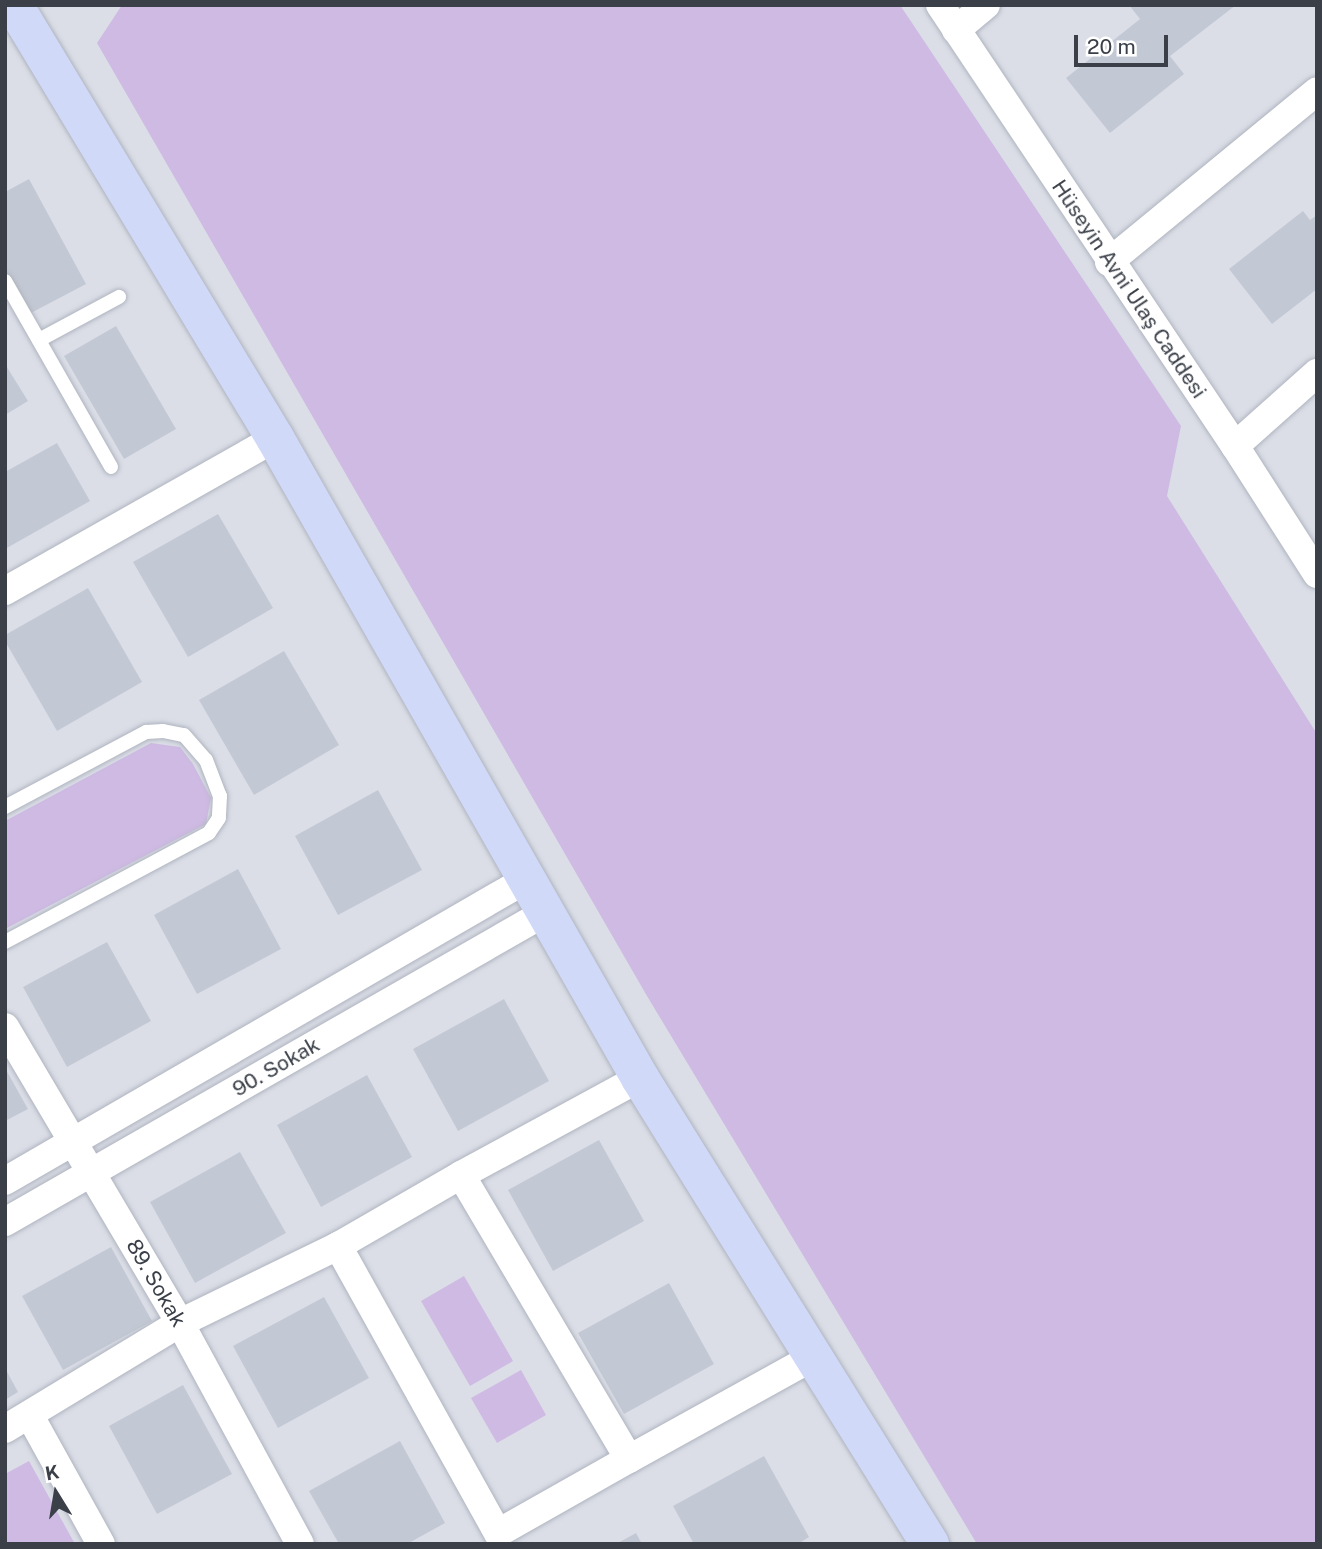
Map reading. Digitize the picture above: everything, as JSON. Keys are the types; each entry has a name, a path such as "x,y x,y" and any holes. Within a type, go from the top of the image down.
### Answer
{"main road":[{"path":"14,5 275,438 640,1078 813,1357 921,1541"}],"street":[{"name":"Hüseyin Avni Ulaş Caddesi","path":"940,5 1235,446 1317,574"},
{"path":"956,30 986,5"},
{"path":"1110,262 1317,91"},
{"path":"1235,446 1317,373"},
{"path":"5,591 275,438"},
{"name":"90. Sokak","path":"5,1181 527,879"},
{"name":"90. Sokak","path":"5,1222 546,912"},
{"name":"89. Sokak","path":"5,1027 180,1323 300,1544"},
{"path":"5,1429 180,1323 338,1246 461,1175 640,1078"},
{"path":"461,1175 629,1459"},
{"path":"338,1246 489,1538 813,1357"},
{"path":"30,1416 101,1544"}],"lane":[{"path":"5,281 10,299 39,340 111,467"},
{"path":"39,340 119,297"},
{"path":"5,807 146,732 163,731 184,736 206,760 220,796 219,818 209,833 5,942"}],"shaded area":[{"path":"5,5 1317,5 1317,1544 5,1544"},
{"path":"122,5 900,5 1181,426 1167,496 1317,734 1317,1544 977,1544 647,996 97,43"},
{"path":"151,743 180,747 193,764 211,798 206,824 5,929 5,821"},
{"path":"464,1276 513,1361 470,1386 421,1301"},
{"path":"521,1370 546,1415 497,1443 471,1398"},
{"path":"29,1461 75,1544 5,1544 5,1474"}],"building":[{"path":"1129,5 1236,5 1170,56 1184,74 1110,133 1066,78 1140,19"},
{"path":"29,179 86,284 29,314 5,270 5,192"},
{"path":"1303,211 1310,220 1317,215 1317,289 1272,324 1229,269"},
{"path":"116,326 176,429 124,459 64,356"},
{"path":"5,364 28,401 5,415"},
{"path":"57,443 90,501 5,549 5,472"},
{"path":"218,514 273,608 188,657 133,562"},
{"path":"88,588 142,682 57,731 5,641 5,635"},
{"path":"284,651 339,745 254,795 199,700"},
{"path":"378,790 422,870 338,915 295,836"},
{"path":"238,869 281,949 197,994 154,915"},
{"path":"107,942 151,1021 67,1067 23,987"},
{"path":"504,999 549,1081 458,1131 413,1049"},
{"path":"5,1068 28,1109 5,1121"},
{"path":"367,1075 412,1157 321,1207 277,1125"},
{"path":"599,1140 644,1221 553,1271 508,1190"},
{"path":"240,1152 286,1233 195,1283 150,1202"},
{"path":"111,1247 152,1321 63,1370 22,1296"},
{"path":"669,1283 714,1364 624,1414 578,1333"},
{"path":"324,1297 369,1378 278,1428 233,1346"},
{"path":"5,1368 18,1392 5,1400"},
{"path":"183,1385 232,1474 157,1514 109,1426"},
{"path":"400,1441 445,1523 407,1544 339,1544 309,1491"},
{"path":"764,1456 809,1537 798,1544 694,1544 673,1506"},
{"path":"636,1533 642,1544 616,1544"}]}
